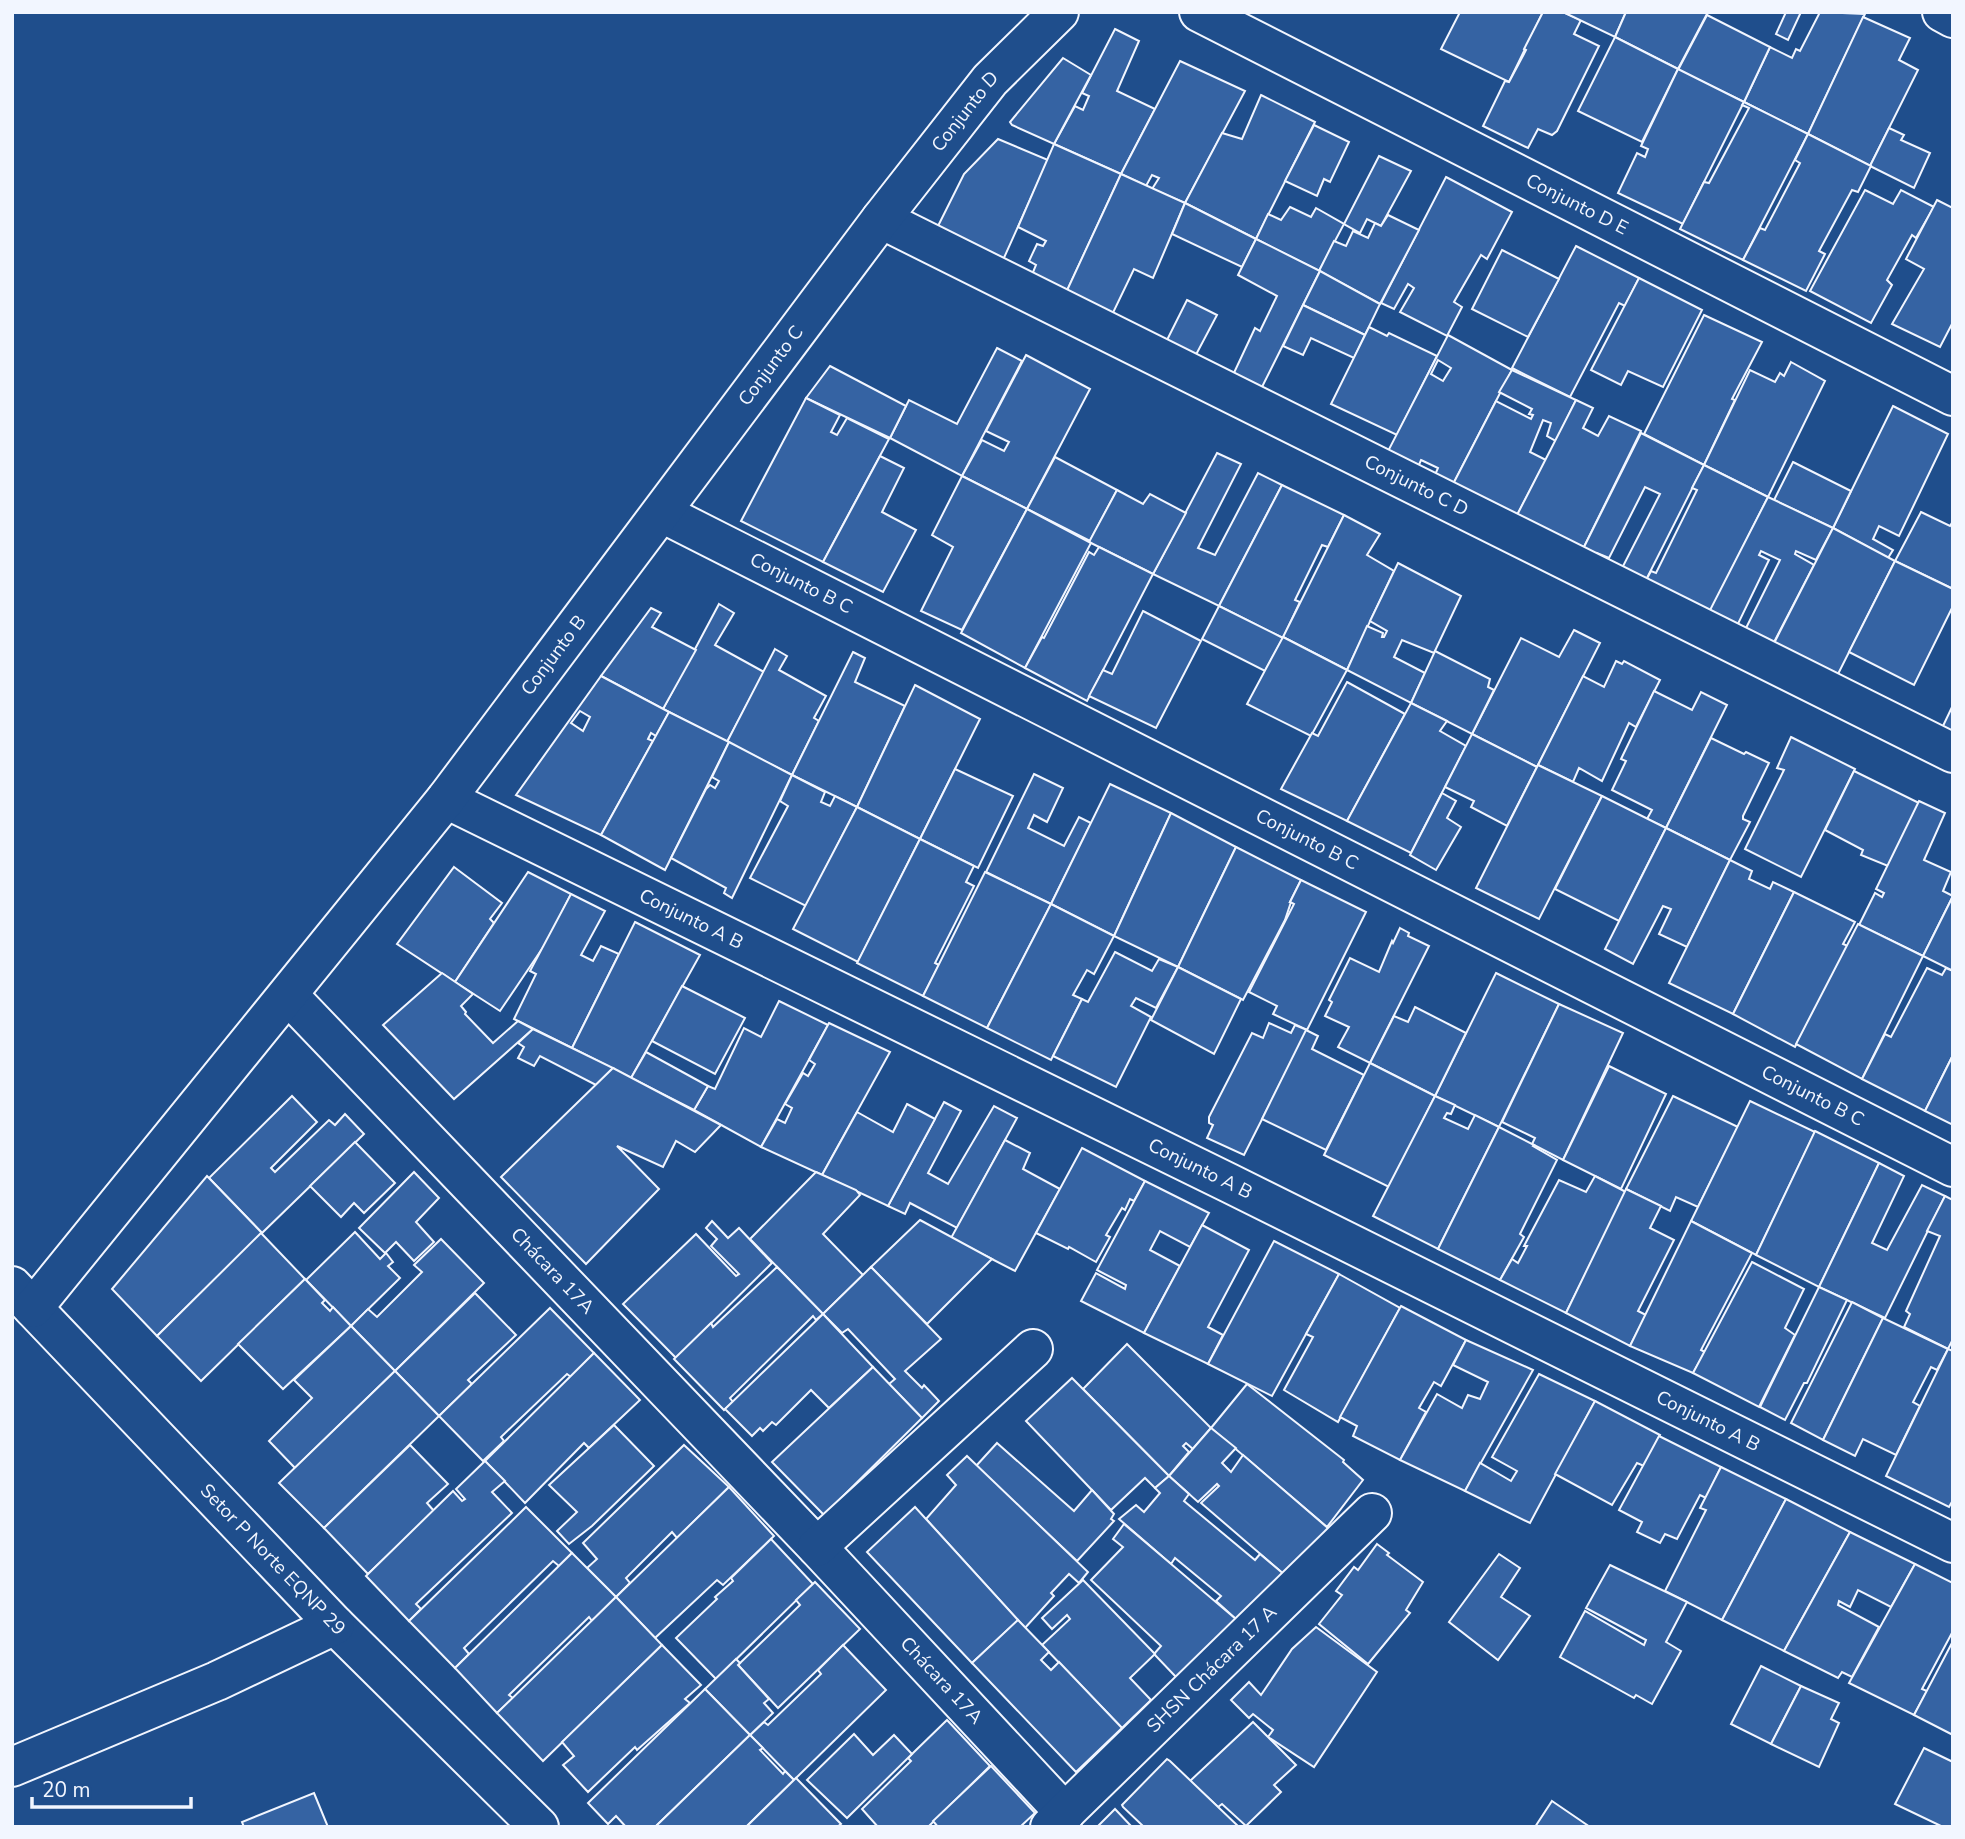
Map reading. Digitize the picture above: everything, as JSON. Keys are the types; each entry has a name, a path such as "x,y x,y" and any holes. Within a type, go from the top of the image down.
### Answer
{"street":[{"name":"Conjunto D","path":"881,219 990,80 1059,12"},
{"path":"1942,12 1953,18"},
{"name":"Conjunto D E","path":"1208,14 1953,396"},
{"name":"Conjunto C","path":"662,513 881,219"},
{"name":"Conjunto C D","path":"881,219 1953,753"},
{"name":"Conjunto B","path":"23,1297 288,995 446,799 662,513"},
{"name":"Conjunto B C","path":"662,513 1953,1167"},
{"name":"Conjunto A B","path":"446,799 1229,1182 1953,1543"},
{"name":"Chácara 17A","path":"288,995 817,1547 1058,1820"},
{"name":"Setor P Norte EQNP 29","path":"23,1297 335,1625 539,1827"},
{"path":"817,1547 1033,1349"},
{"name":"SHSN Chácara 17 A","path":"1058,1820 1372,1513"},
{"path":"12,1767 217,1681 335,1625"}],"building":[{"path":"1460,12 1543,12 1509,82 1441,49"},
{"path":"1543,12 1563,12 1581,20 1574,34 1599,46 1557,131 1552,135 1538,129 1528,148 1483,126 1505,81 1509,82 1526,50 1524,49"},
{"path":"1563,12 1626,12 1615,37"},
{"path":"1626,12 1708,12 1678,69 1615,37"},
{"path":"1786,12 1801,12 1788,40 1776,34"},
{"path":"1820,12 1865,14 1808,134 1744,102 1770,47 1792,58 1796,49 1800,51"},
{"path":"1707,15 1770,47 1744,102 1678,70"},
{"path":"1863,17 1910,38 1899,60 1918,70 1870,166 1808,134"},
{"path":"1115,29 1139,41 1117,91 1155,109 1121,174 1054,144 1075,106 1083,110 1089,96 1082,93"},
{"path":"1615,37 1678,69 1642,142 1578,111"},
{"path":"1063,58 1091,75 1054,144 1010,122"},
{"path":"1180,61 1245,91 1185,203 1152,189 1159,178 1152,175 1146,186 1121,174"},
{"path":"1678,69 1744,102 1683,224 1618,193 1637,153 1645,157 1648,149 1641,146"},
{"path":"1261,95 1315,122 1256,239 1185,203 1222,133 1242,139"},
{"path":"1744,102 1808,134 1743,260 1680,229 1704,182 1709,183 1749,108 1742,105"},
{"path":"1314,125 1349,142 1330,182 1324,179 1317,196 1285,181"},
{"path":"1889,128 1904,135 1901,140 1930,153 1914,188 1870,166"},
{"path":"1808,134 1871,166 1858,192 1852,190 1819,251 1825,254 1806,291 1743,260 1760,228 1765,230 1800,163 1795,160"},
{"path":"998,139 1048,160 1003,260 936,230 964,174"},
{"path":"1054,144 1121,174 1066,293 1031,277 1036,265 1029,261 1037,244 1043,246 1046,241 1018,227"},
{"path":"1379,156 1411,171 1381,226 1367,219 1360,233 1344,224"},
{"path":"1121,174 1185,203 1153,278 1134,269 1110,319 1063,299"},
{"path":"1446,177 1512,212 1487,259 1481,255 1454,302 1462,307 1447,336 1400,312 1414,288 1408,284 1394,309 1381,303"},
{"path":"1865,190 1893,204 1901,190 1934,207 1916,238 1912,235 1887,280 1892,285 1871,323 1810,291"},
{"path":"1937,200 1953,208 1953,322 1940,347 1892,324 1924,269 1906,259"},
{"path":"1185,203 1256,239 1242,267 1172,234"},
{"path":"1290,207 1311,217 1316,208 1344,224 1319,271 1256,239 1268,214 1281,220"},
{"path":"1388,215 1419,230 1380,304 1319,271 1334,241 1346,246 1353,231 1368,238 1375,223 1381,226"},
{"path":"1256,239 1320,271 1260,391 1232,377 1255,328 1260,331 1277,296 1238,275"},
{"path":"1576,246 1639,278 1625,306 1619,303 1570,397 1512,368"},
{"path":"1502,250 1559,279 1528,337 1472,309"},
{"path":"1320,271 1380,304 1365,335 1303,305"},
{"path":"1639,278 1702,310 1663,387 1628,371 1621,385 1591,370"},
{"path":"1187,300 1217,315 1190,366 1160,354"},
{"path":"1303,305 1365,335 1354,358 1311,338 1303,355 1283,346"},
{"path":"1704,315 1762,342 1732,399 1735,400 1704,465 1644,434"},
{"path":"1369,327 1387,336 1389,333 1437,356 1397,435 1331,404"},
{"path":"1448,335 1512,370 1449,492 1386,455","holes":["1438,360 1451,368 1443,381 1431,374","1421,460 1438,468 1435,475 1418,467"]},
{"path":"997,348 1022,361 962,476 890,438 909,400 957,424"},
{"path":"1026,355 1090,389 1027,509 962,476 982,440 1004,451 1009,442 986,431"},
{"path":"1791,362 1825,381 1768,497 1704,465 1750,370 1775,382 1780,373 1784,376"},
{"path":"830,366 906,406 890,438 806,398"},
{"path":"1512,370 1576,400 1556,441 1547,436 1551,423 1543,420 1530,452 1546,460 1515,519 1451,488 1496,401 1531,419 1533,415 1529,414 1532,409 1499,392"},
{"path":"806,398 840,415 831,432 837,435 847,418 889,439 823,562 741,521"},
{"path":"1576,400 1593,408 1583,428 1598,436 1609,416 1641,431 1581,553 1515,519"},
{"path":"1893,406 1948,434 1899,536 1879,526 1873,539 1893,550 1888,558 1833,528"},
{"path":"1641,433 1704,465 1644,584 1620,572 1660,494 1645,487 1609,558 1597,553 1594,559 1581,553"},
{"path":"1217,453 1241,464 1198,548 1215,555 1258,473 1282,485 1219,606 1153,574"},
{"path":"880,456 904,468 882,512 916,530 883,592 823,562"},
{"path":"1055,457 1117,490 1090,541 1027,509"},
{"path":"1793,462 1851,491 1833,528 1774,500"},
{"path":"1704,465 1768,497 1706,620 1644,584 1651,571 1656,573 1697,490 1692,488"},
{"path":"962,476 1027,509 962,630 921,611 953,547 932,535"},
{"path":"1282,485 1344,515 1328,547 1322,545 1295,600 1300,602 1283,638 1219,606"},
{"path":"1117,490 1143,504 1150,494 1186,513 1153,574 1089,542"},
{"path":"1768,497 1833,528 1816,560 1796,551 1795,554 1814,565 1771,648 1743,634 1780,560 1761,551 1759,555 1769,560 1735,630 1707,616"},
{"path":"1027,509 1091,543 1025,668 961,633"},
{"path":"1921,512 1950,526 1953,521 1953,589 1895,561"},
{"path":"1344,515 1380,534 1367,555 1394,571 1347,670 1283,637"},
{"path":"1833,528 1895,561 1835,680 1770,651"},
{"path":"1099,547 1153,574 1087,701 1025,668 1042,637 1044,638 1089,552 1094,555"},
{"path":"1895,561 1953,589 1953,606 1914,685 1849,652"},
{"path":"1398,563 1461,596 1434,653 1402,640 1394,657 1425,673 1411,703 1347,670 1367,626 1383,633 1382,637 1387,631 1370,621"},
{"path":"719,604 734,613 715,645 764,672 727,742 663,709"},
{"path":"1219,606 1283,638 1265,671 1202,639"},
{"path":"651,608 661,613 652,627 696,650 663,709 601,676"},
{"path":"1143,611 1201,641 1156,728 1089,696 1103,670 1112,674"},
{"path":"1574,630 1600,643 1537,767 1472,734 1521,638 1559,657"},
{"path":"1283,637 1347,670 1311,736 1247,704"},
{"path":"775,649 787,656 779,670 826,696 814,718 819,721 792,775 727,742"},
{"path":"1435,651 1490,679 1488,687 1494,690 1472,734 1411,703"},
{"path":"853,652 865,658 855,682 905,706 857,807 792,775"},
{"path":"1616,661 1622,664 1624,661 1660,680 1636,727 1629,723 1602,781 1579,768 1573,782 1538,765 1583,676 1604,687"},
{"path":"601,676 669,712 656,736 651,733 648,739 653,741 601,835 516,795","holes":["580,711 590,717 583,731 571,723"]},
{"path":"1347,682 1405,714 1347,821 1281,789 1312,733 1318,736"},
{"path":"915,685 980,719 920,839 857,807"},
{"path":"1654,691 1692,710 1701,692 1727,705 1666,828 1647,819 1652,810 1612,790 1626,761 1621,759"},
{"path":"1411,703 1447,721 1440,731 1466,746 1411,853 1347,821"},
{"path":"1953,705 1953,733 1942,728"},
{"path":"669,712 729,742 665,870 601,835"},
{"path":"1472,734 1537,767 1507,826 1471,807 1474,801 1445,787"},
{"path":"1791,737 1855,769 1801,877 1745,849 1784,770 1777,768"},
{"path":"1711,738 1769,763 1743,816 1743,819 1750,822 1730,860 1666,828"},
{"path":"729,742 792,775 732,898 724,893 726,888 671,858 706,789 710,785 715,788 719,781 712,777"},
{"path":"1538,765 1602,796 1539,919 1476,888"},
{"path":"955,769 1013,796 978,868 920,839"},
{"path":"1854,771 1919,803 1888,866 1861,855 1863,850 1825,830"},
{"path":"1034,774 1063,788 1047,822 1034,815 1028,828 1064,846 1079,817 1091,823 1051,904 986,872"},
{"path":"792,775 825,792 821,802 830,806 835,796 857,807 806,906 750,878 788,806 780,801"},
{"path":"1110,784 1171,813 1114,936 1051,904"},
{"path":"1442,793 1456,801 1447,818 1461,827 1436,870 1410,855"},
{"path":"1602,796 1666,828 1619,921 1555,889"},
{"path":"1919,801 1945,813 1924,860 1951,872 1943,891 1953,896 1923,956 1859,925 1875,893 1882,897 1884,893 1876,889"},
{"path":"857,807 920,839 858,962 793,929"},
{"path":"1171,813 1236,847 1178,967 1114,936"},
{"path":"1666,828 1730,860 1687,947 1659,934 1671,909 1663,906 1633,964 1605,949"},
{"path":"920,839 974,866 966,882 974,886 935,963 939,965 923,996 857,963"},
{"path":"1236,847 1301,880 1285,920 1243,1000 1178,967"},
{"path":"1730,860 1752,871 1749,879 1770,889 1773,882 1794,892 1733,1014 1669,983"},
{"path":"454,867 502,903 490,919 494,923 455,982 397,944"},
{"path":"528,872 571,894 548,940 500,1011 455,982"},
{"path":"985,872 1051,904 987,1028 923,996"},
{"path":"1301,880 1366,912 1307,1030 1273,1014 1277,1006 1249,992 1294,904 1290,902"},
{"path":"1794,892 1855,922 1843,944 1848,946 1795,1047 1733,1014"},
{"path":"571,894 605,911 581,955 593,961 601,946 619,954 572,1048 514,1019 536,974 530,971"},
{"path":"1953,896 1953,971 1923,956"},
{"path":"1051,904 1114,936 1094,974 1087,970 1073,995 1082,999 1051,1060 987,1028"},
{"path":"635,922 700,955 631,1078 572,1048"},
{"path":"1858,924 1923,956 1862,1079 1796,1044"},
{"path":"1400,928 1409,933 1408,936 1429,946 1370,1063 1338,1047 1349,1027 1325,1016 1332,1002 1329,1000 1350,958 1379,972"},
{"path":"1115,952 1152,971 1159,959 1178,967 1156,1008 1136,998 1131,1006 1151,1017 1116,1087 1053,1056 1082,999 1088,1002"},
{"path":"1178,967 1241,999 1214,1054 1151,1020"},
{"path":"1927,968 1942,975 1946,968 1953,971 1953,1055 1925,1111 1862,1079 1885,1034 1891,1037"},
{"path":"442,973 473,994 461,1006 465,1014 493,1043 518,1021 533,1029 454,1099 383,1025"},
{"path":"1496,973 1559,1004 1499,1127 1435,1096"},
{"path":"682,986 745,1018 715,1074 652,1041"},
{"path":"779,1001 828,1025 761,1147 694,1110 708,1086 715,1089 744,1028 761,1037"},
{"path":"1559,1004 1623,1033 1563,1160 1532,1144 1535,1138 1502,1122"},
{"path":"1415,1007 1466,1033 1435,1096 1370,1063 1394,1016 1408,1022"},
{"path":"829,1023 890,1052 822,1175 761,1147 777,1119 785,1123 792,1108 785,1104 803,1073 808,1076 815,1064 809,1060"},
{"path":"1269,1023 1291,1033 1295,1025 1307,1030 1244,1155 1207,1138 1213,1125 1209,1123 1209,1117 1252,1033 1263,1038"},
{"path":"533,1029 613,1068 596,1085 540,1056 534,1066 518,1058 524,1047 518,1043"},
{"path":"1306,1030 1318,1036 1312,1049 1364,1075 1326,1150 1262,1119"},
{"path":"646,1052 708,1086 694,1110 631,1078"},
{"path":"1953,1055 1953,1125 1925,1111"},
{"path":"1370,1063 1435,1096 1389,1187 1324,1155"},
{"path":"1609,1066 1666,1094 1621,1189 1563,1160"},
{"path":"613,1068 721,1125 695,1152 676,1141 663,1167 617,1146 659,1189 586,1264 501,1177"},
{"path":"292,1096 317,1122 271,1168 275,1172 329,1120 335,1125 345,1114 364,1134 262,1233 209,1178"},
{"path":"1435,1096 1455,1105 1451,1114 1447,1113 1444,1118 1468,1129 1475,1115 1499,1127 1438,1249 1373,1216"},
{"path":"1673,1096 1738,1127 1698,1207 1676,1197 1670,1211 1626,1189"},
{"path":"1750,1101 1815,1132 1756,1255 1691,1221"},
{"path":"944,1102 961,1111 928,1173 948,1184 994,1106 1017,1118 957,1228 910,1203 905,1214 888,1206"},
{"path":"907,1104 935,1119 888,1206 822,1175 857,1112 893,1132"},
{"path":"1499,1127 1557,1160 1520,1234 1524,1237 1500,1280 1438,1249"},
{"path":"1815,1131 1879,1163 1819,1287 1756,1255"},
{"path":"1005,1140 1030,1153 1023,1169 1060,1189 1015,1271 951,1238"},
{"path":"355,1142 395,1183 364,1213 354,1203 341,1217 310,1186"},
{"path":"1082,1148 1145,1181 1134,1201 1130,1199 1125,1210 1122,1208 1106,1235 1110,1237 1096,1262 1036,1233"},
{"path":"1879,1163 1904,1176 1872,1243 1887,1250 1922,1185 1945,1196 1885,1318 1819,1287"},
{"path":"414,1172 439,1198 416,1222 434,1242 414,1261 396,1242 385,1253 359,1228"},
{"path":"816,1172 856,1190 860,1195 823,1234 863,1275 823,1314 750,1239"},
{"path":"207,1176 262,1233 157,1336 112,1289"},
{"path":"1595,1176 1626,1192 1566,1313 1500,1280 1512,1259 1518,1263 1527,1246 1524,1246 1559,1180 1586,1192"},
{"path":"1145,1181 1209,1213 1190,1247 1160,1231 1150,1250 1180,1266 1144,1333 1081,1301 1096,1273 1125,1289 1126,1285 1097,1270"},
{"path":"1626,1189 1661,1206 1650,1228 1674,1240 1638,1311 1646,1315 1630,1346 1566,1313"},
{"path":"1945,1196 1953,1200 1953,1339 1948,1349 1904,1327 1910,1314 1906,1311 1940,1236 1927,1231"},
{"path":"920,1220 992,1259 927,1324 871,1267"},
{"path":"712,1221 728,1238 739,1228 772,1263 676,1358 623,1304 696,1234 736,1276 739,1274 711,1246 717,1239 706,1228"},
{"path":"1691,1221 1752,1253 1701,1350 1705,1352 1693,1373 1630,1346"},
{"path":"1202,1225 1249,1250 1208,1327 1223,1335 1208,1364 1144,1333"},
{"path":"355,1232 380,1259 386,1253 393,1262 388,1266 400,1278 351,1326 306,1280"},
{"path":"261,1233 305,1279 201,1381 157,1336"},
{"path":"441,1239 484,1283 395,1371 351,1326 368,1309 377,1317 422,1272 414,1265"},
{"path":"1274,1241 1339,1274 1272,1396 1208,1364"},
{"path":"1752,1262 1804,1289 1785,1328 1795,1335 1759,1407 1693,1373"},
{"path":"777,1267 823,1314 816,1320 813,1316 730,1398 733,1402 724,1410 674,1359 711,1323 713,1327"},
{"path":"871,1267 941,1339 905,1371 939,1401 922,1418 889,1384 895,1379 848,1329 842,1333 823,1314"},
{"path":"1339,1274 1400,1308 1338,1422 1284,1390 1313,1337 1306,1334"},
{"path":"305,1279 325,1300 322,1303 330,1311 333,1307 351,1326 283,1389 238,1344"},
{"path":"1819,1287 1847,1300 1807,1383 1804,1383 1785,1420 1760,1407"},
{"path":"475,1293 516,1335 468,1380 472,1384 439,1416 395,1371"},
{"path":"1852,1302 1883,1318 1823,1440 1791,1423"},
{"path":"1401,1306 1466,1340 1441,1386 1434,1382 1419,1408 1426,1412 1400,1460 1353,1436 1357,1426 1340,1417"},
{"path":"550,1308 594,1353 571,1377 567,1374 501,1437 504,1441 483,1461 439,1416"},
{"path":"823,1314 873,1367 829,1408 811,1390 776,1425 772,1422 763,1431 760,1428 752,1436 725,1409"},
{"path":"1883,1318 1948,1349 1937,1370 1931,1367 1913,1402 1920,1406 1896,1455 1863,1439 1855,1456 1823,1440"},
{"path":"351,1326 395,1371 295,1468 269,1441 312,1398 294,1380"},
{"path":"1466,1340 1533,1370 1465,1491 1400,1460 1437,1394 1462,1408 1468,1395 1480,1399 1488,1382 1453,1365"},
{"path":"1127,1344 1211,1428 1193,1449 1186,1443 1183,1446 1189,1452 1169,1476 1083,1389"},
{"path":"1948,1349 1953,1351 1953,1500 1949,1507 1886,1476"},
{"path":"594,1353 640,1400 589,1448 584,1443 525,1503 485,1461"},
{"path":"873,1367 922,1418 824,1515 772,1462"},
{"path":"395,1371 439,1416 324,1528 279,1483"},
{"path":"1539,1374 1595,1401 1530,1523 1465,1491 1480,1463 1511,1481 1517,1471 1492,1457"},
{"path":"1072,1378 1169,1476 1155,1488 1145,1478 1111,1510 1026,1421"},
{"path":"1247,1384 1344,1460 1343,1462 1363,1480 1327,1527 1211,1428"},
{"path":"1595,1401 1660,1435 1644,1466 1637,1463 1612,1505 1555,1474"},
{"path":"614,1425 654,1466 592,1526 569,1544 557,1531 577,1512 549,1485"},
{"path":"1211,1428 1236,1448 1222,1463 1231,1472 1243,1455 1329,1529 1286,1576 1201,1503 1219,1486 1217,1484 1198,1502 1169,1476"},
{"path":"1659,1436 1721,1467 1706,1498 1700,1495 1677,1539 1665,1534 1660,1543 1637,1532 1642,1522 1619,1510"},
{"path":"997,1443 1074,1511 1092,1490 1114,1514 1111,1519 1114,1521 1077,1561 976,1466"},
{"path":"410,1445 448,1484 427,1503 434,1511 368,1574 324,1528"},
{"path":"684,1445 729,1487 677,1538 672,1532 626,1578 630,1583 616,1597 587,1568 597,1559 583,1543"},
{"path":"967,1456 1088,1572 1079,1583 1069,1574 1051,1593 1054,1596 1025,1628 926,1519 956,1485 947,1475"},
{"path":"485,1461 505,1481 492,1492 512,1513 416,1604 421,1609 409,1621 366,1576 453,1491 462,1501 465,1499 456,1489"},
{"path":"1721,1467 1786,1499 1722,1620 1665,1591 1706,1510 1700,1508"},
{"path":"1169,1476 1189,1494 1184,1501 1255,1560 1260,1554 1286,1576 1237,1620 1216,1601 1221,1596 1175,1558 1171,1564 1119,1519 1136,1505 1144,1512 1160,1493 1155,1488"},
{"path":"729,1487 774,1536 723,1585 717,1580 655,1638 616,1597"},
{"path":"1786,1499 1850,1532 1784,1651 1722,1620"},
{"path":"526,1507 572,1553 559,1566 553,1561 464,1648 469,1654 455,1668 409,1621"},
{"path":"915,1507 1018,1620 972,1663 867,1552"},
{"path":"1124,1524 1237,1620 1176,1677 1154,1654 1161,1646 1091,1580 1123,1547 1113,1539"},
{"path":"1850,1532 1915,1564 1891,1607 1858,1590 1850,1607 1839,1601 1838,1605 1879,1627 1852,1677 1842,1672 1838,1678 1784,1651"},
{"path":"771,1539 813,1584 716,1679 676,1638 717,1599 715,1597 733,1581 731,1578"},
{"path":"1377,1544 1389,1553 1387,1555 1423,1582 1406,1610 1410,1613 1368,1664 1319,1624 1342,1595 1336,1591 1354,1567 1358,1570"},
{"path":"572,1553 616,1597 592,1621 589,1617 509,1695 513,1698 497,1713 455,1668"},
{"path":"1499,1554 1520,1568 1501,1597 1530,1616 1498,1660 1449,1622"},
{"path":"1915,1564 1953,1583 1953,1631 1922,1689 1927,1691 1914,1715 1849,1683"},
{"path":"1610,1565 1687,1602 1666,1642 1681,1651 1652,1704 1636,1695 1634,1698 1560,1657 1585,1611 1644,1645 1646,1640 1586,1608"},
{"path":"1083,1580 1155,1654 1130,1678 1151,1700 1122,1728 1042,1645 1070,1619 1067,1615 1052,1629 1042,1618"},
{"path":"815,1582 860,1629 778,1708 738,1665 800,1605 796,1600"},
{"path":"616,1597 662,1645 543,1761 497,1713"},
{"path":"1018,1620 1049,1652 1041,1660 1051,1670 1059,1662 1122,1728 1076,1772 972,1663"},
{"path":"1316,1627 1377,1672 1314,1767 1268,1737 1273,1730 1253,1714 1249,1718 1231,1700 1249,1682 1261,1695 1292,1649"},
{"path":"1953,1641 1953,1735 1914,1715"},
{"path":"662,1645 701,1685 685,1699 690,1703 637,1750 635,1747 588,1792 563,1765 574,1756 562,1742"},
{"path":"843,1645 886,1690 794,1780 750,1735 764,1722 768,1725 821,1674 818,1670"},
{"path":"736,1659 740,1663 738,1665 769,1699 764,1703 773,1713 750,1735 705,1689"},
{"path":"1761,1666 1801,1686 1771,1744 1731,1724"},
{"path":"1801,1686 1839,1703 1831,1719 1839,1723 1819,1767 1771,1744"},
{"path":"705,1689 750,1735 655,1827 626,1827 616,1816 608,1824 588,1803"},
{"path":"947,1720 990,1766 928,1827 878,1827 862,1809 911,1761 908,1758"},
{"path":"1253,1722 1296,1765 1274,1785 1281,1792 1246,1826 1222,1804 1218,1807 1190,1781"},
{"path":"854,1734 873,1755 894,1735 912,1754 847,1818 807,1780"},
{"path":"750,1735 783,1774 785,1771 794,1780 746,1827 655,1827"},
{"path":"1924,1748 1953,1762 1953,1827 1943,1827 1895,1804"},
{"path":"1167,1759 1239,1827 1144,1827 1122,1805"},
{"path":"991,1766 1035,1813 1020,1827 938,1827 933,1821"},
{"path":"796,1778 841,1824 837,1827 746,1827"},
{"path":"314,1793 328,1827 244,1827 242,1822"},
{"path":"1552,1801 1590,1827 1535,1827"},
{"path":"1115,1809 1132,1827 1097,1827"}]}
